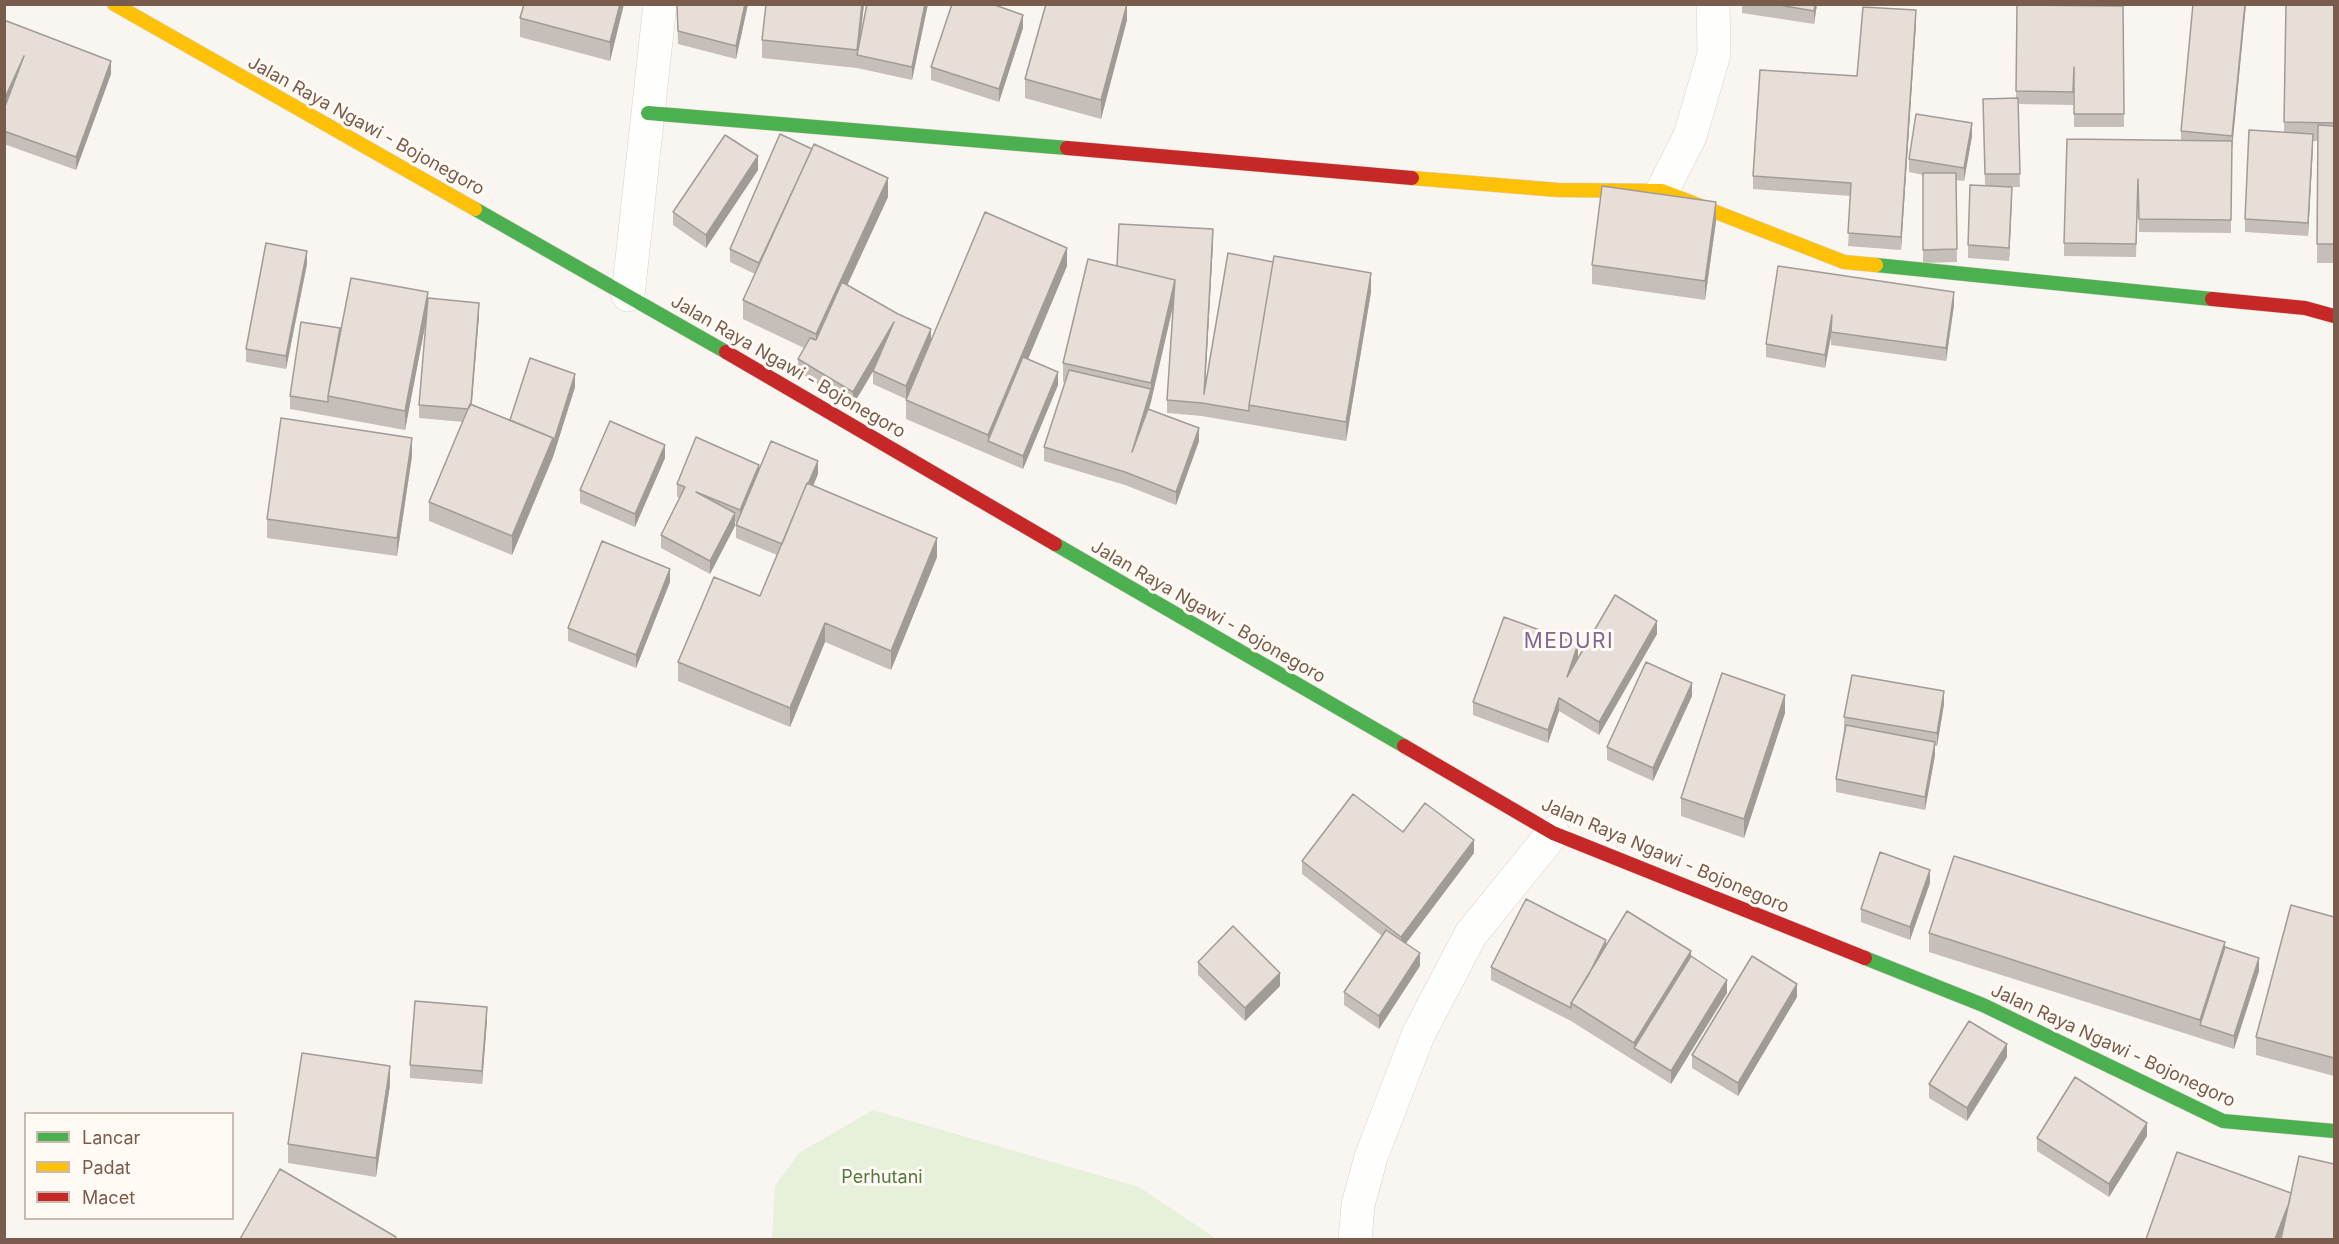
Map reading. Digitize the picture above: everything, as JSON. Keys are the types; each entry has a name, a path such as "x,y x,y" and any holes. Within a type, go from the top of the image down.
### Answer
{"main road":[{"name":"Jalan Raya Ngawi - Bojonegoro","path":"114,4 628,295 1553,833 1983,1005 2223,1121 2334,1131"},
{"path":"648,114 1547,190 1662,192 1844,262 2305,308 2334,316"}],"street":[{"path":"628,295 660,4"},
{"path":"1662,192 1690,136 1711,66 1715,44 1713,4"},
{"path":"1355,1239 1358,1205 1371,1157 1418,1035 1471,934 1553,833"}],"green space":[{"name":"Perhutani","path":"873,1110 1139,1187 1217,1239 772,1239 775,1186 799,1153"}],"building":[{"path":"524,4 620,4 610,42 520,18"},
{"path":"677,4 745,4 736,46 678,31"},
{"path":"766,4 862,4 857,50 762,40"},
{"path":"867,4 925,4 912,67 857,55"},
{"path":"952,4 992,4 1023,15 999,89 931,67"},
{"path":"1046,4 1127,4 1101,100 1025,79"},
{"path":"1773,4 1815,4 1814,11"},
{"path":"2193,4 2245,4 2232,136 2181,131"},
{"path":"2286,4 2334,4 2334,123 2284,122"},
{"path":"2017,5 2123,6 2124,114 2074,114 2074,67 2073,92 2016,91"},
{"path":"1863,7 1916,10 1901,237 1848,233 1851,183 1753,176 1760,70 1857,76"},
{"path":"4,20 111,61 76,157 4,131 4,109 24,56 4,100"},
{"path":"2018,98 2020,174 1985,174 1983,99"},
{"path":"1916,114 1972,123 1964,168 1909,159"},
{"path":"2318,125 2334,126 2334,244 2317,244"},
{"path":"2249,130 2313,134 2308,223 2245,219"},
{"path":"780,134 812,149 759,263 730,249"},
{"path":"725,135 758,156 706,235 673,212"},
{"path":"2067,139 2232,141 2231,220 2139,219 2138,179 2136,244 2064,243"},
{"path":"814,144 888,178 816,334 743,300"},
{"path":"1923,173 1956,173 1957,249 1923,250"},
{"path":"1970,185 2012,187 2009,248 1968,245"},
{"path":"1602,186 1716,202 1705,281 1592,265"},
{"path":"985,212 1067,248 988,435 906,400"},
{"path":"1119,224 1213,229 1204,394 1228,253 1273,262 1249,411 1167,400 1175,280 1117,266"},
{"path":"266,243 307,251 286,356 246,349"},
{"path":"1274,256 1371,273 1346,422 1249,405"},
{"path":"1088,259 1175,280 1151,383 1063,363"},
{"path":"1778,266 1954,292 1946,348 1831,332 1832,315 1825,355 1766,344"},
{"path":"351,278 428,292 405,411 328,396"},
{"path":"842,282 898,314 931,329 906,386 873,371 894,322 853,392 798,359 810,338 816,340"},
{"path":"428,298 479,303 471,404 468,409 419,405"},
{"path":"301,322 340,328 328,402 290,396"},
{"path":"1023,357 1058,372 1023,456 988,441"},
{"path":"530,358 575,374 553,444 553,438 510,420"},
{"path":"1069,370 1151,389 1132,452 1148,409 1199,428 1176,492 1125,472 1044,447"},
{"path":"470,404 553,438 512,536 429,502"},
{"path":"281,418 412,438 397,538 267,519"},
{"path":"610,421 665,445 635,514 580,490"},
{"path":"696,437 759,465 740,510 696,492 735,513 710,561 661,535 685,487 677,484"},
{"path":"771,441 818,461 782,544 736,525"},
{"path":"807,483 937,538 891,651 825,623 790,708 678,662 714,577 760,596"},
{"path":"602,541 670,569 636,655 568,628"},
{"path":"1615,595 1657,621 1599,722 1559,698 1548,730 1473,702 1504,617 1578,644 1567,677"},
{"path":"1646,662 1692,683 1653,768 1607,747"},
{"path":"1722,673 1785,695 1744,819 1681,798"},
{"path":"1852,675 1944,691 1937,733 1844,717"},
{"path":"1846,725 1935,742 1925,797 1836,779"},
{"path":"1353,794 1403,832 1425,803 1474,840 1401,937 1302,861"},
{"path":"1880,852 1930,870 1910,927 1861,909"},
{"path":"1954,856 2225,942 2200,1020 1929,933"},
{"path":"1526,899 1606,940 1571,1003 1571,1008 1491,967"},
{"path":"2291,905 2334,917 2334,1058 2256,1037"},
{"path":"1627,911 1691,951 1634,1043 1571,1003"},
{"path":"1233,926 1280,973 1245,1008 1198,962"},
{"path":"1386,930 1420,953 1379,1016 1344,992"},
{"path":"2225,947 2259,958 2234,1036 2200,1025"},
{"path":"1691,956 1727,980 1671,1071 1634,1048"},
{"path":"1752,956 1797,984 1738,1083 1692,1055"},
{"path":"415,1001 487,1007 482,1071 410,1065"},
{"path":"1969,1021 2007,1044 1967,1108 1929,1084"},
{"path":"302,1053 390,1066 376,1158 288,1144"},
{"path":"2075,1077 2147,1123 2109,1184 2037,1138"},
{"path":"2177,1152 2291,1193 2275,1239 2146,1239"},
{"path":"2299,1156 2334,1164 2334,1239 2281,1239"},
{"path":"280,1169 396,1237 395,1239 240,1239"}],"traffic: fast":[{"path":"648,113 1067,148"},
{"path":"475,209 726,352"},
{"path":"1876,265 2212,299"},
{"path":"1055,544 1404,746"},
{"path":"1865,958 1983,1005 2223,1121 2334,1131"}],"traffic: slow":[{"path":"114,4 475,209"},
{"path":"1412,178 1558,190 1662,191 1844,262 1876,265"}],"traffic: jam":[{"path":"1067,148 1412,178"},
{"path":"2212,299 2305,308 2334,316"},
{"path":"726,352 1055,544"},
{"path":"1404,746 1553,833 1865,958"}],"district":[{"name":"MEDURI","path":"1569,642"}]}
